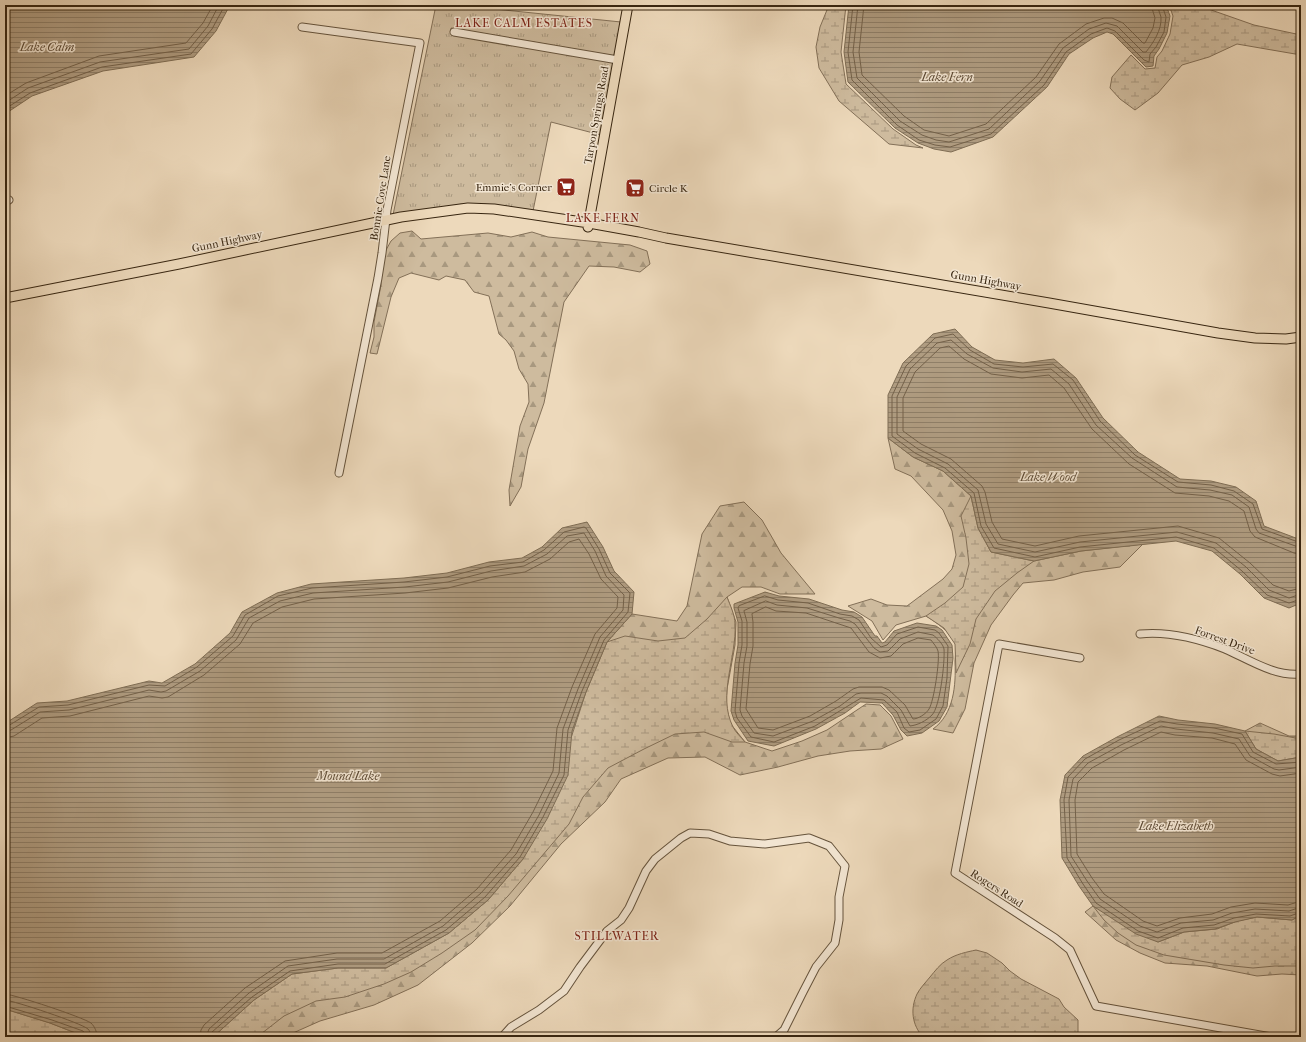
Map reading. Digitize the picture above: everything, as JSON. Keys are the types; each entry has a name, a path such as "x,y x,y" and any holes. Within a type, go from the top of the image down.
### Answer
{"main road":[{"name":"Tarpon Springs Road","path":"588,226 628,5"},
{"name":"Gunn Highway","path":"5,299 385,220 430,212 454,210 588,226 639,236 666,238 1025,298 1218,333 1255,338 1286,339 1301,337"}],"street":[{"name":"Bonnie Cove Lane","path":"302,27 420,43 385,220 378,278 339,473"},
{"path":"454,32 618,60"},
{"name":"Forrest Drive","path":"1140,634 1154,632 1195,640 1223,648 1280,672 1295,675 1301,674"},
{"name":"Rogers Road","path":"1080,658 999,644 955,873 1055,938 1070,950 1096,1006 1272,1037"},
{"path":"502,1037 511,1027 539,1010 564,991 580,967 607,932 621,920 629,908 646,871 655,859 681,838 690,833 709,834 730,841 765,844 809,838 829,846 846,866 839,897 839,920 835,943 816,968 784,1030 776,1037"}],"green space":[{"path":"436,5 455,5 621,22 615,56 451,28 451,34 614,62 601,135 551,122 533,211 520,209 393,215"},
{"path":"829,5 846,5 841,52 846,84 893,129 916,145 923,148 889,144 839,101 819,68 816,47 820,27"},
{"path":"1169,5 1197,5 1254,25 1301,35 1301,55 1237,44 1209,57 1182,65 1158,93 1135,110 1120,99 1110,88 1112,77 1131,55 1145,69 1155,68 1157,57 1162,51 1170,34 1173,16"},
{"path":"412,231 421,239 488,233 511,237 532,232 548,237 630,245 647,251 650,264 640,272 614,267 589,266 564,302 544,403 528,449 521,487 510,506 509,490 520,426 529,402 528,384 519,369 514,351 506,340 499,334 489,296 474,292 465,280 446,276 439,280 411,273 399,278 391,297 377,354 370,353 374,337 374,322 381,285 381,259 391,241 400,233"},
{"path":"888,438 913,457 943,471 971,496 1034,561 1081,551 1143,544 1120,567 1083,572 1054,580 1023,583 991,625 974,663 965,709 953,733 933,729 940,723 945,715 954,689 956,647 949,634 926,616 896,625 883,640 872,621 848,606 871,599 887,605 907,606 943,579 952,569 956,555 952,531 943,510 911,476 895,469"},
{"path":"971,496 978,528 991,552 1034,561 995,591 976,619 970,644 956,673 955,644 944,628 926,616 945,603 963,587 969,564 966,538 961,516"},
{"path":"744,502 762,520 781,553 815,594 780,594 761,587 742,587 727,597 736,622 735,645 727,689 726,705 730,723 745,742 772,751 802,741 827,730 866,704 880,705 891,716 903,739 881,749 850,751 818,756 778,767 740,775 705,757 668,758 621,779 605,802 561,844 510,906 472,943 418,985 374,1005 320,1021 284,1037 213,1037 568,775 572,731 586,692 607,642 632,614 677,621 687,606 702,534 720,506"},
{"path":"727,597 735,621 735,637 727,689 727,702 733,727 745,742 732,742 704,732 675,734 608,768 583,797 569,824 508,896 475,930 442,953 411,972 384,984 345,997 316,1001 284,1016 257,1037 213,1037 254,1000 292,974 338,968 386,968 449,933 488,900 523,859 572,735 586,692 607,642 625,636 658,641 685,638 707,619"},
{"path":"1260,723 1289,736 1301,736 1301,757 1256,749 1245,731"},
{"path":"1245,731 1301,739 1301,757 1278,761 1256,749"},
{"path":"1093,906 1112,917 1217,929 1237,921 1292,920 1301,915 1301,975 1282,974 1257,976 1207,966 1165,963 1140,953 1116,940 1085,912"},
{"path":"1093,906 1158,942 1184,932 1217,929 1237,921 1257,917 1292,920 1301,915 1301,966 1253,968 1224,965 1164,955 1136,945 1118,933 1104,920"},
{"path":"976,950 987,953 1021,979 1059,999 1064,1007 1078,1020 1078,1037 923,1037 916,1027 913,1017 913,1005 918,992 944,962 965,952"},
{"path":"5,1009 50,1023 86,1037 5,1037"}],"water":[{"name":"Lake Calm","path":"5,5 230,5 216,31 194,57 103,71 32,96 5,114"},
{"name":"Lake Fern","path":"849,5 1166,5 1170,16 1167,33 1154,56 1153,66 1146,67 1113,34 1107,32 1093,38 1069,54 1047,87 993,137 951,152 934,149 918,143 895,128 848,82 844,52"},
{"name":"Lake Wood","path":"955,329 972,347 995,360 1023,363 1054,359 1076,378 1103,418 1138,452 1180,479 1211,481 1236,487 1256,501 1264,526 1301,540 1301,603 1289,608 1264,598 1240,574 1212,551 1176,541 1081,551 1034,561 991,552 978,528 971,496 943,471 913,457 888,438 888,395 903,363 933,334"},
{"name":"Mound Lake","path":"587,522 603,547 614,571 634,592 632,614 607,642 586,692 572,731 568,775 547,819 523,859 488,900 449,933 386,968 338,968 292,974 254,1000 213,1037 86,1037 50,1023 5,1009 6,723 37,703 67,701 149,681 162,683 195,664 230,633 242,612 277,593 311,584 404,578 447,573 489,562 522,558 542,547 562,528"},
{"path":"765,592 779,596 809,599 842,610 854,612 862,617 875,636 877,636 882,643 885,642 894,631 917,623 936,626 942,630 952,645 953,658 947,707 939,721 922,733 907,736 901,730 893,715 882,703 860,702 845,713 816,729 774,746 748,741 734,720 731,711 738,645 738,622 734,604"},
{"name":"Lake Elizabeth","path":"1159,716 1178,720 1215,724 1245,731 1256,749 1278,761 1301,757 1301,915 1292,920 1257,917 1235,922 1215,929 1184,932 1158,942 1136,934 1093,906 1062,858 1060,800 1065,775 1083,756"}],"place":[{"name":"Emmie's Corner","path":"566,187"},
{"name":"Circle K","path":"635,188"}],"district":[{"name":"LAKE CALM ESTATES","path":"524,23"},
{"name":"LAKE FERN","path":"603,218"},
{"name":"STILLWATER","path":"617,936"}]}
